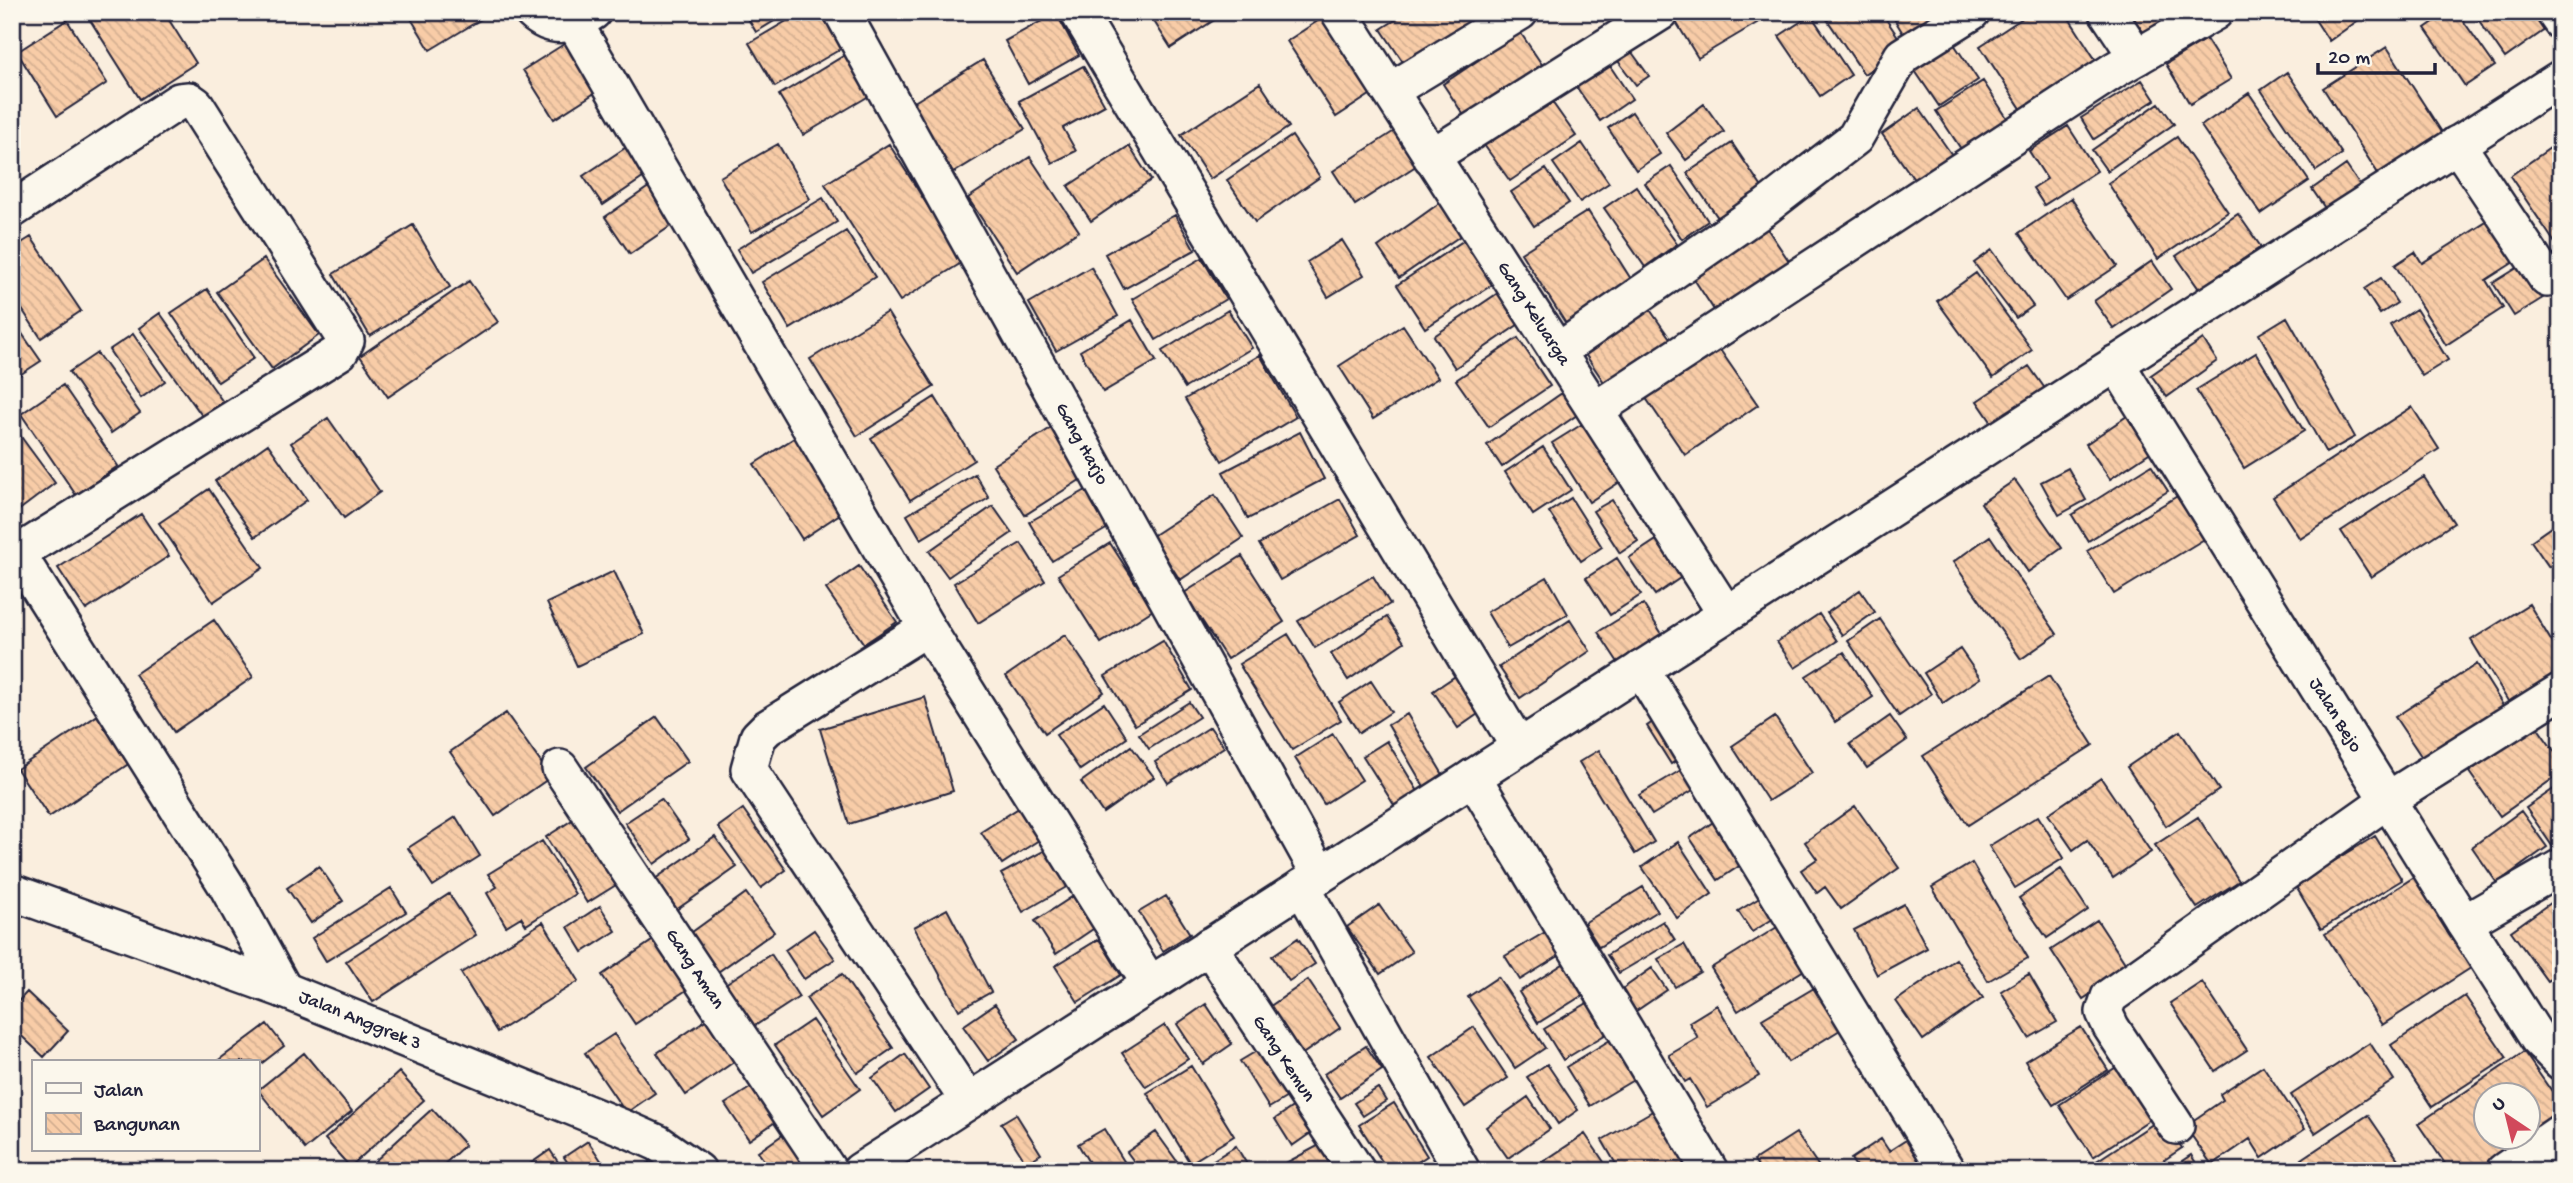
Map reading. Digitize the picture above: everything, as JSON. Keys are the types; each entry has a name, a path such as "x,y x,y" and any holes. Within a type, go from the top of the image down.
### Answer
{"street":[{"path":"532,12 543,22 584,18 927,628 1150,984"},
{"name":"Gang Harjo","path":"842,12 1311,881 1462,1171"},
{"path":"1078,12 1519,747"},
{"name":"Gang Keluarga","path":"1339,12 1727,614"},
{"path":"1390,91 1520,12"},
{"path":"1432,157 1661,12"},
{"path":"1557,352 1763,209 1855,138 1902,56 1972,12"},
{"path":"2107,12 2137,57"},
{"path":"1595,410 2137,57 2215,12"},
{"path":"2554,12 2561,22"},
{"path":"871,1168 968,1101 2561,78"},
{"path":"12,210 179,101 189,100 197,105 346,341 340,352 15,549 228,888 284,990"},
{"path":"2457,144 2547,279"},
{"name":"Jalan Bejo","path":"2116,363 2464,923 2538,1039 2561,1062"},
{"path":"927,628 767,727 758,737 749,769 968,1101"},
{"path":"1641,669 1947,1171"},
{"path":"2176,1126 2111,1027 2104,1012 2109,997 2389,799 2561,691"},
{"name":"Gang Aman","path":"560,768 829,1171"},
{"path":"1473,777 1710,1171"},
{"path":"2464,923 2561,867"},
{"name":"Jalan Anggrek 3","path":"12,892 284,990 631,1130 657,1143 698,1171"},
{"name":"Gang Kemun","path":"1209,946 1357,1171"},
{"path":"2504,1171 2561,1132"}],"building":[{"path":"85,12 164,12 196,63 140,99"},
{"path":"407,12 493,12 430,50"},
{"path":"744,12 789,12 756,32"},
{"path":"802,12 826,12 846,46 775,87 749,43"},
{"path":"1148,12 1216,12 1219,17 1171,48"},
{"path":"1408,12 1465,12 1474,26 1407,68 1381,29"},
{"path":"1680,12 1757,12 1762,20 1698,58 1673,17"},
{"path":"1834,12 1881,12 1905,47 1864,74 1826,18"},
{"path":"1890,12 1930,12 1936,21 1907,40"},
{"path":"2032,12 2065,12 2097,62 2022,110 1980,46"},
{"path":"2130,12 2172,12 2179,23 2149,42"},
{"path":"2310,12 2356,12 2360,19 2329,41"},
{"path":"2448,12 2457,12 2495,66 2465,86 2425,28"},
{"path":"2473,12 2535,12 2546,29 2505,58"},
{"path":"1056,13 1079,55 1028,84 1005,41"},
{"path":"1330,13 1379,89 1336,117 1287,41"},
{"path":"1811,15 1851,75 1820,96 1779,36"},
{"path":"67,20 107,83 57,116 17,52"},
{"path":"1520,32 1549,75 1471,126 1443,84"},
{"path":"1948,35 1978,80 1939,106 1909,62"},
{"path":"572,39 604,87 554,119 523,70"},
{"path":"2206,39 2231,79 2190,104 2166,64"},
{"path":"2387,47 2445,137 2381,178 2323,88"},
{"path":"1631,51 1649,76 1636,85 1618,61"},
{"path":"845,55 869,96 803,135 779,95"},
{"path":"1604,57 1632,99 1600,121 1571,79"},
{"path":"983,60 1025,129 953,173 911,104"},
{"path":"1083,66 1105,105 1063,128 1076,151 1052,163 1019,101"},
{"path":"2287,72 2342,154 2316,171 2261,90"},
{"path":"2142,80 2155,100 2094,139 2081,118"},
{"path":"1983,81 2011,124 1965,155 1936,111"},
{"path":"1260,83 1289,127 1210,179 1181,135"},
{"path":"1545,92 1576,136 1510,181 1479,138"},
{"path":"2249,93 2309,181 2261,214 2201,126"},
{"path":"2159,103 2174,124 2107,171 2092,150"},
{"path":"1704,104 1724,132 1686,160 1666,133"},
{"path":"1919,108 1952,155 1915,181 1882,134"},
{"path":"1632,112 1660,154 1636,170 1608,128"},
{"path":"2068,126 2097,171 2044,205 2033,188 2047,179 2029,151"},
{"path":"1399,128 1422,162 1355,205 1333,171"},
{"path":"1292,136 1320,177 1255,222 1227,180"},
{"path":"2177,137 2228,212 2158,259 2108,183"},
{"path":"637,140 656,169 603,205 583,176"},
{"path":"1582,143 1609,183 1580,202 1553,163"},
{"path":"1732,143 1765,192 1721,222 1687,173"},
{"path":"778,144 810,199 752,232 720,177"},
{"path":"889,144 963,262 900,301 825,184"},
{"path":"1129,146 1151,180 1091,221 1068,186"},
{"path":"2553,146 2561,157 2561,252 2510,176"},
{"path":"1030,157 1079,231 1017,272 968,198"},
{"path":"2346,165 2365,193 2331,217 2312,189"},
{"path":"1671,166 1708,221 1682,239 1645,183"},
{"path":"1546,169 1569,203 1534,226 1511,192"},
{"path":"656,182 681,219 630,254 605,217"},
{"path":"1636,186 1677,244 1645,267 1604,208"},
{"path":"823,198 837,222 751,273 737,249"},
{"path":"2071,198 2117,266 2066,300 2019,233"},
{"path":"1441,202 1463,234 1399,278 1378,247"},
{"path":"1588,211 1636,287 1570,330 1521,253"},
{"path":"2238,214 2261,247 2199,289 2176,256"},
{"path":"2499,214 2525,255 2486,280 2503,308 2446,345 2395,265 2415,252 2422,263"},
{"path":"1175,215 1195,250 1124,289 1105,254"},
{"path":"1764,224 1795,270 1720,319 1690,273"},
{"path":"413,225 450,287 370,336 333,274"},
{"path":"846,231 875,277 790,329 762,282"},
{"path":"31,237 81,311 41,338 12,294 12,249"},
{"path":"1466,239 1495,283 1425,328 1397,285"},
{"path":"1342,240 1364,275 1328,297 1307,262"},
{"path":"1992,250 2033,306 2016,318 1974,263"},
{"path":"1202,258 1226,299 1156,340 1132,299"},
{"path":"264,259 319,335 272,369 217,292"},
{"path":"2152,261 2171,289 2114,329 2094,301"},
{"path":"2525,263 2546,296 2514,316 2493,283"},
{"path":"1091,267 1118,316 1056,351 1029,303"},
{"path":"1976,273 2032,350 1993,378 1937,301"},
{"path":"2381,278 2397,303 2380,314 2364,289"},
{"path":"469,281 498,322 388,397 360,356"},
{"path":"207,289 254,358 218,382 171,313"},
{"path":"1504,289 1525,320 1455,368 1434,336"},
{"path":"1646,304 1676,347 1610,391 1581,348"},
{"path":"2416,309 2448,360 2422,376 2390,325"},
{"path":"1228,310 1252,348 1185,388 1162,351"},
{"path":"887,312 934,387 857,436 810,359"},
{"path":"160,313 223,402 203,417 139,328"},
{"path":"2287,317 2355,437 2326,453 2259,334"},
{"path":"12,319 41,361 12,380"},
{"path":"1132,320 1156,361 1103,392 1080,351"},
{"path":"1403,325 1438,378 1373,419 1339,366"},
{"path":"133,334 165,381 141,398 109,350"},
{"path":"1518,338 1550,386 1489,427 1456,380"},
{"path":"2203,339 2217,361 2167,397 2151,375"},
{"path":"1714,341 1758,405 1685,455 1641,391"},
{"path":"97,353 140,413 111,433 69,372"},
{"path":"2256,353 2304,431 2244,468 2196,390"},
{"path":"1260,355 1296,417 1222,461 1185,399"},
{"path":"2029,366 2051,397 1999,433 1977,401"},
{"path":"63,385 118,466 76,495 21,414"},
{"path":"1562,393 1577,415 1502,467 1487,445"},
{"path":"935,397 974,460 910,500 871,438"},
{"path":"2412,407 2439,449 2300,539 2273,497"},
{"path":"2133,412 2158,447 2110,479 2086,444"},
{"path":"328,418 380,492 344,518 291,443"},
{"path":"1592,418 1629,476 1589,502 1552,443"},
{"path":"1051,428 1083,478 1025,515 993,465"},
{"path":"1300,432 1324,479 1248,519 1223,472"},
{"path":"802,433 849,508 802,539 754,464"},
{"path":"19,434 55,483 18,511 12,504 12,439"},
{"path":"268,444 307,500 255,537 215,481"},
{"path":"1543,447 1571,490 1533,515 1505,472"},
{"path":"2151,465 2168,491 2088,541 2072,515"},
{"path":"2068,468 2086,500 2059,515 2041,482"},
{"path":"975,474 989,498 921,539 907,515"},
{"path":"2424,477 2454,523 2371,577 2341,531"},
{"path":"2015,480 2062,548 2028,572 1981,503"},
{"path":"209,489 263,568 213,602 159,523"},
{"path":"1086,490 1108,528 1052,561 1029,522"},
{"path":"1215,495 1243,538 1180,580 1152,536"},
{"path":"2179,495 2206,538 2114,594 2087,551"},
{"path":"1571,498 1602,547 1581,561 1549,512"},
{"path":"1340,499 1360,535 1280,580 1259,544"},
{"path":"1612,500 1638,541 1620,553 1593,511"},
{"path":"993,506 1012,533 948,577 929,551"},
{"path":"141,514 169,556 86,610 58,568"},
{"path":"2561,520 2561,559 2549,567 2531,541"},
{"path":"1664,535 1689,572 1655,595 1629,558"},
{"path":"1990,536 2057,634 2021,659 1953,562"},
{"path":"1021,543 1045,581 978,623 954,583"},
{"path":"1110,543 1153,610 1101,643 1058,575"},
{"path":"1242,556 1284,622 1227,659 1184,593"},
{"path":"1617,558 1641,595 1610,615 1586,578"},
{"path":"859,566 897,622 864,644 826,589"},
{"path":"614,571 644,634 577,666 547,603"},
{"path":"1373,576 1390,604 1315,648 1298,621"},
{"path":"1547,577 1568,614 1508,648 1487,612"},
{"path":"1860,590 1875,612 1842,635 1827,613"},
{"path":"1643,604 1669,645 1625,673 1598,632"},
{"path":"2529,604 2561,657 2561,676 2511,706 2471,640"},
{"path":"1819,614 1837,641 1795,668 1777,642"},
{"path":"1387,617 1404,642 1348,680 1331,654"},
{"path":"1880,619 1931,694 1899,716 1848,641"},
{"path":"214,620 253,677 174,732 135,674"},
{"path":"1570,620 1590,651 1520,698 1499,667"},
{"path":"1288,634 1341,720 1292,750 1239,664"},
{"path":"1065,635 1104,692 1045,733 1006,676"},
{"path":"1163,641 1192,690 1135,725 1105,676"},
{"path":"1960,649 1980,678 1943,703 1924,673"},
{"path":"1844,652 1873,697 1835,722 1806,676"},
{"path":"2477,664 2506,710 2425,762 2395,717"},
{"path":"1463,671 1488,707 1458,728 1433,691"},
{"path":"2049,676 2093,745 1968,825 1923,756"},
{"path":"1371,681 1391,712 1359,733 1339,702"},
{"path":"925,697 953,791 849,824 820,729"},
{"path":"1189,702 1199,717 1149,749 1139,734"},
{"path":"1104,703 1127,738 1080,770 1056,735"},
{"path":"104,711 136,759 49,817 17,769"},
{"path":"506,713 551,777 495,816 450,752"},
{"path":"1407,714 1445,778 1426,790 1388,725"},
{"path":"1663,715 1689,752 1671,764 1647,726"},
{"path":"1890,716 1907,740 1867,768 1850,744"},
{"path":"657,717 688,761 617,811 586,767"},
{"path":"1775,717 1812,773 1768,801 1732,746"},
{"path":"2535,724 2561,761 2561,773 2500,816 2469,772"},
{"path":"1210,727 1224,747 1168,783 1155,762"},
{"path":"2180,731 2219,790 2166,826 2127,767"},
{"path":"1333,734 1362,780 1324,804 1295,758"},
{"path":"1387,741 1419,793 1396,808 1363,756"},
{"path":"1131,746 1154,777 1103,813 1081,782"},
{"path":"1599,750 1654,842 1635,854 1579,762"},
{"path":"1686,767 1698,787 1652,815 1639,795"},
{"path":"2101,778 2151,852 2113,878 2087,840 2073,850 2048,814"},
{"path":"2561,784 2561,846 2555,850 2526,808"},
{"path":"661,799 689,839 654,864 625,823"},
{"path":"1022,806 1042,838 1002,864 981,832"},
{"path":"1855,806 1899,868 1841,909 1825,887 1817,893 1801,870 1817,859 1805,842"},
{"path":"743,809 786,870 761,888 718,827"},
{"path":"2521,811 2547,847 2497,883 2472,847"},
{"path":"2038,816 2064,858 2015,888 1989,846"},
{"path":"456,817 480,856 433,886 408,848"},
{"path":"2198,817 2239,881 2197,908 2155,845"},
{"path":"1719,818 1747,861 1718,880 1690,838"},
{"path":"574,819 616,885 587,903 546,837"},
{"path":"2375,836 2402,880 2321,929 2295,885"},
{"path":"715,837 737,867 676,910 655,879"},
{"path":"542,841 575,894 526,925 521,917 506,926 487,893 497,887 488,874"},
{"path":"1678,842 1712,894 1677,918 1642,867"},
{"path":"1049,848 1070,885 1023,912 1001,874"},
{"path":"1972,863 2028,958 1988,981 1932,887"},
{"path":"319,866 343,901 311,923 287,888"},
{"path":"2061,869 2088,910 2047,938 2019,898"},
{"path":"2419,874 2477,964 2382,1025 2325,934"},
{"path":"1643,887 1657,911 1599,947 1584,923"},
{"path":"391,888 406,912 326,961 312,938"},
{"path":"1771,891 1784,912 1752,932 1738,911"},
{"path":"746,893 774,932 715,974 688,935"},
{"path":"449,894 476,935 373,1002 346,961"},
{"path":"1075,895 1096,927 1056,954 1035,921"},
{"path":"2561,895 2561,971 2547,981 2511,931"},
{"path":"1166,896 1190,934 1163,951 1139,912"},
{"path":"1904,904 1927,948 1877,975 1854,930"},
{"path":"1379,905 1412,952 1380,974 1347,927"},
{"path":"600,906 616,931 583,952 568,927"},
{"path":"947,909 991,992 959,1010 914,927"},
{"path":"2097,920 2129,969 2083,999 2051,950"},
{"path":"1663,921 1675,940 1619,973 1607,955"},
{"path":"543,922 579,981 497,1032 461,973"},
{"path":"1782,924 1809,967 1738,1011 1711,968"},
{"path":"1552,928 1567,951 1520,980 1505,956"},
{"path":"814,930 835,959 804,979 785,950"},
{"path":"1298,938 1315,964 1289,981 1272,956"},
{"path":"655,939 688,989 635,1024 602,975"},
{"path":"1099,939 1121,975 1078,1002 1055,966"},
{"path":"1684,944 1700,972 1675,987 1658,959"},
{"path":"771,954 799,997 747,1031 719,988"},
{"path":"1571,959 1591,990 1538,1023 1519,992"},
{"path":"1956,959 1983,998 1923,1040 1896,1001"},
{"path":"1652,968 1667,990 1636,1011 1621,990"},
{"path":"842,974 893,1048 857,1073 806,998"},
{"path":"2029,974 2057,1022 2029,1038 2001,991"},
{"path":"1498,977 1545,1048 1515,1068 1468,997"},
{"path":"1308,980 1340,1028 1301,1055 1269,1007"},
{"path":"2202,982 2247,1050 2215,1071 2170,1003"},
{"path":"1814,988 1840,1030 1788,1062 1762,1019"},
{"path":"27,992 68,1031 44,1057 12,1027 12,1008"},
{"path":"2465,996 2507,1058 2432,1107 2391,1045"},
{"path":"1594,999 1613,1030 1563,1060 1544,1029"},
{"path":"995,1004 1019,1039 988,1061 963,1026"},
{"path":"1206,1004 1232,1044 1203,1064 1177,1024"},
{"path":"1717,1005 1759,1076 1707,1107 1690,1079 1685,1082 1669,1055 1698,1038 1689,1022"},
{"path":"710,1017 738,1059 686,1095 657,1053"},
{"path":"812,1020 860,1089 823,1115 775,1045"},
{"path":"267,1024 284,1046 259,1065 259,1060 219,1060"},
{"path":"1165,1025 1188,1059 1146,1087 1122,1053"},
{"path":"1474,1027 1508,1078 1465,1107 1431,1057"},
{"path":"2081,1027 2108,1070 2053,1105 2025,1061"},
{"path":"614,1034 655,1093 626,1113 585,1053"},
{"path":"1615,1037 1640,1076 1590,1106 1566,1067"},
{"path":"2370,1043 2394,1080 2315,1133 2291,1095"},
{"path":"1265,1046 1294,1093 1269,1108 1240,1061"},
{"path":"1366,1046 1382,1070 1340,1098 1324,1074"},
{"path":"2524,1052 2561,1105 2561,1122 2542,1135 2542,1082 2480,1082"},
{"path":"304,1053 352,1111 305,1149 259,1089"},
{"path":"905,1054 929,1089 896,1112 872,1078"},
{"path":"2127,1060 2161,1112 2093,1157 2059,1105"},
{"path":"1547,1064 1578,1110 1558,1124 1527,1077"},
{"path":"1191,1066 1234,1136 1190,1163 1147,1093"},
{"path":"2263,1066 2305,1129 2262,1158 2250,1139 2212,1165 2185,1126 2223,1100 2220,1094"},
{"path":"399,1072 424,1100 350,1167 325,1139"},
{"path":"761,1081 784,1116 749,1140 725,1104"},
{"path":"2472,1087 2472,1152 2517,1152 2489,1171 2450,1171 2418,1124"},
{"path":"1378,1088 1386,1101 1363,1116 1354,1103"},
{"path":"1528,1097 1550,1129 1508,1158 1486,1127"},
{"path":"1394,1103 1427,1156 1404,1171 1388,1171 1359,1125"},
{"path":"1297,1104 1315,1130 1292,1146 1275,1119"},
{"path":"432,1109 465,1145 437,1171 364,1171"},
{"path":"1656,1109 1691,1171 1620,1171 1602,1140"},
{"path":"1016,1114 1041,1154 1026,1163 1001,1123"},
{"path":"2368,1115 2406,1171 2310,1171 2302,1159"},
{"path":"2162,1118 2182,1148 2148,1171 2096,1171 2092,1164"},
{"path":"1104,1129 1130,1171 1094,1171 1078,1144"},
{"path":"788,1131 810,1171 772,1171 758,1152"},
{"path":"1156,1132 1184,1171 1141,1171 1127,1152"},
{"path":"1796,1133 1822,1171 1751,1171 1758,1166 1754,1160"},
{"path":"1585,1134 1606,1165 1597,1171 1529,1171"},
{"path":"1914,1135 1936,1171 1853,1171 1857,1168 1851,1159 1881,1139 1889,1151"},
{"path":"588,1141 608,1171 573,1171 564,1157"},
{"path":"1325,1142 1339,1168 1333,1171 1285,1171 1282,1165"},
{"path":"2561,1145 2561,1171 2522,1171"},
{"path":"1236,1146 1251,1171 1196,1171"},
{"path":"550,1150 564,1171 520,1171"},
{"path":"663,1153 674,1171 637,1171"},
{"path":"2191,1155 2201,1171 2167,1171"}]}
